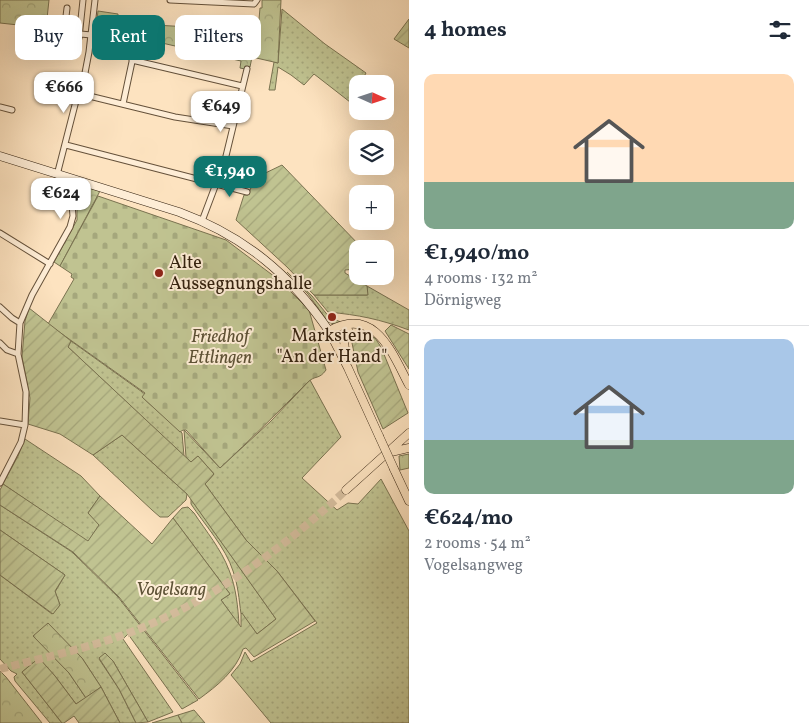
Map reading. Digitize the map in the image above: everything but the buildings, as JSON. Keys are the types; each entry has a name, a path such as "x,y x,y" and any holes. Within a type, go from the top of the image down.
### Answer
{"main road":[{"path":"0,156 202,221 245,245 276,268 303,296 331,334 409,501"},
{"path":"331,334 344,324 357,324 377,332 387,344 409,385"},
{"path":"331,334 364,326"},
{"path":"348,330 344,341 348,368"},
{"path":"346,490 409,433"},
{"path":"387,453 401,448 409,448"}],"street":[{"path":"82,15 83,0"},
{"path":"58,174 77,97 81,94 95,0"},
{"path":"170,0 254,4 257,1"},
{"path":"66,15 67,8"},
{"path":"82,36 91,35"},
{"path":"123,104 132,60 242,86"},
{"path":"202,221 217,184 247,69"},
{"path":"81,94 175,117 233,126"},
{"path":"0,107 12,110"},
{"path":"66,145 247,192"},
{"path":"0,483 21,442 25,425 26,392 18,354 20,323 32,295 70,226 73,216 70,179"},
{"path":"0,233 50,264"},
{"path":"0,307 20,323"},
{"path":"0,343 7,350 18,354"},
{"path":"0,421 25,425"}],"green space":[{"path":"0,0 49,0 47,15 15,15 15,25 0,23"},
{"path":"262,0 281,0 278,63 261,59 261,15 259,15 260,8 262,8"},
{"path":"282,9 325,44 366,73 365,75 349,75 349,101 314,74 304,85 278,67 275,90 269,90 274,62 278,63"},
{"path":"98,11 118,15 98,15"},
{"path":"409,19 409,48 394,39"},
{"path":"165,26 175,26 175,46 165,44"},
{"path":"237,60 251,60 250,67 240,68 241,61"},
{"path":"282,165 354,240 349,240 349,270 345,270 345,273 349,275 349,285 365,285 368,295 314,295 236,220 244,195 248,195 255,178"},
{"path":"77,184 100,191 60,266 54,262 77,220 74,185"},
{"name":"Friedhof Ettlingen","path":"98,196 226,240 279,280 309,310 326,370 308,382 220,468 186,430 180,432 142,397 145,393 48,324 74,279 71,277 72,274 60,266"},
{"path":"287,272 312,296 330,318 341,322 334,324 328,322 308,294"},
{"path":"367,286 409,310 409,330 369,318 328,312 314,295 367,295"},
{"name":"Vogelsang","path":"29,308 71,341 68,347 191,462 198,456 214,474 205,484 246,540 277,571 315,621 254,657 246,648 243,649 231,671 199,699 119,597 73,552 0,505 0,490 3,484 88,541 99,525 88,513 100,496 152,544 173,518 230,594 221,600 241,627 242,613 257,634 276,619 187,494 122,435 93,455 60,434 28,424 30,398 22,357 25,321"},
{"path":"391,325 409,334 409,369 385,331"},
{"path":"364,333 375,338 381,347 408,413 383,429 358,372 352,343 359,334 363,335"},
{"path":"71,341 145,394 143,398 182,433 184,456 68,347"},
{"path":"310,380 341,437 302,478 337,510 348,503 358,504 381,479 409,531 409,723 271,723 231,675 240,664 245,652 251,662 317,623 277,571 246,540 205,484 214,474 198,456 191,462 186,457 184,430 220,468 271,421"},
{"path":"122,435 187,494 186,500 168,517 160,517 93,455"},
{"path":"25,439 81,476 100,496 88,513 100,525 88,542 3,484"},
{"path":"409,454 409,468 400,470 399,456"},
{"path":"191,499 276,619 257,634 241,614 236,582 230,562 191,504"},
{"path":"0,505 72,552 118,597 198,700 182,709 128,634 123,639 173,712 148,722 113,661 105,653 99,659 119,689 136,723 120,723 101,687 82,658 48,624 34,636 69,673 86,698 76,704 55,676 39,659 22,672 62,723 50,723 15,681 14,677 17,674 11,671 0,659 0,575 52,614 60,605 55,592 65,575 0,530"},
{"path":"188,507 213,540 226,562 235,590 239,625 221,600 230,594 173,518 182,508"},
{"path":"0,530 65,575 55,591 60,605 53,614 0,575"},
{"path":"48,623 82,658 101,687 86,698 69,673 33,636"},
{"path":"105,653 113,661 148,722 136,723 119,689 99,658"},
{"path":"39,658 76,704 101,687 120,723 79,723 74,716 62,723 22,672"},
{"path":"0,671 6,677 42,723 0,723"},
{"path":"194,710 205,723 182,723 178,715"},
{"path":"178,715 182,723 152,723"}],"tunnel":[{"path":"0,669 105,641 168,616 223,586 249,569 299,531 346,490"}],"place":[{"name":"Alte Aussegnungshalle","path":"159,273"},
{"name":"Markstein \"An der Hand\"","path":"332,317"}]}
